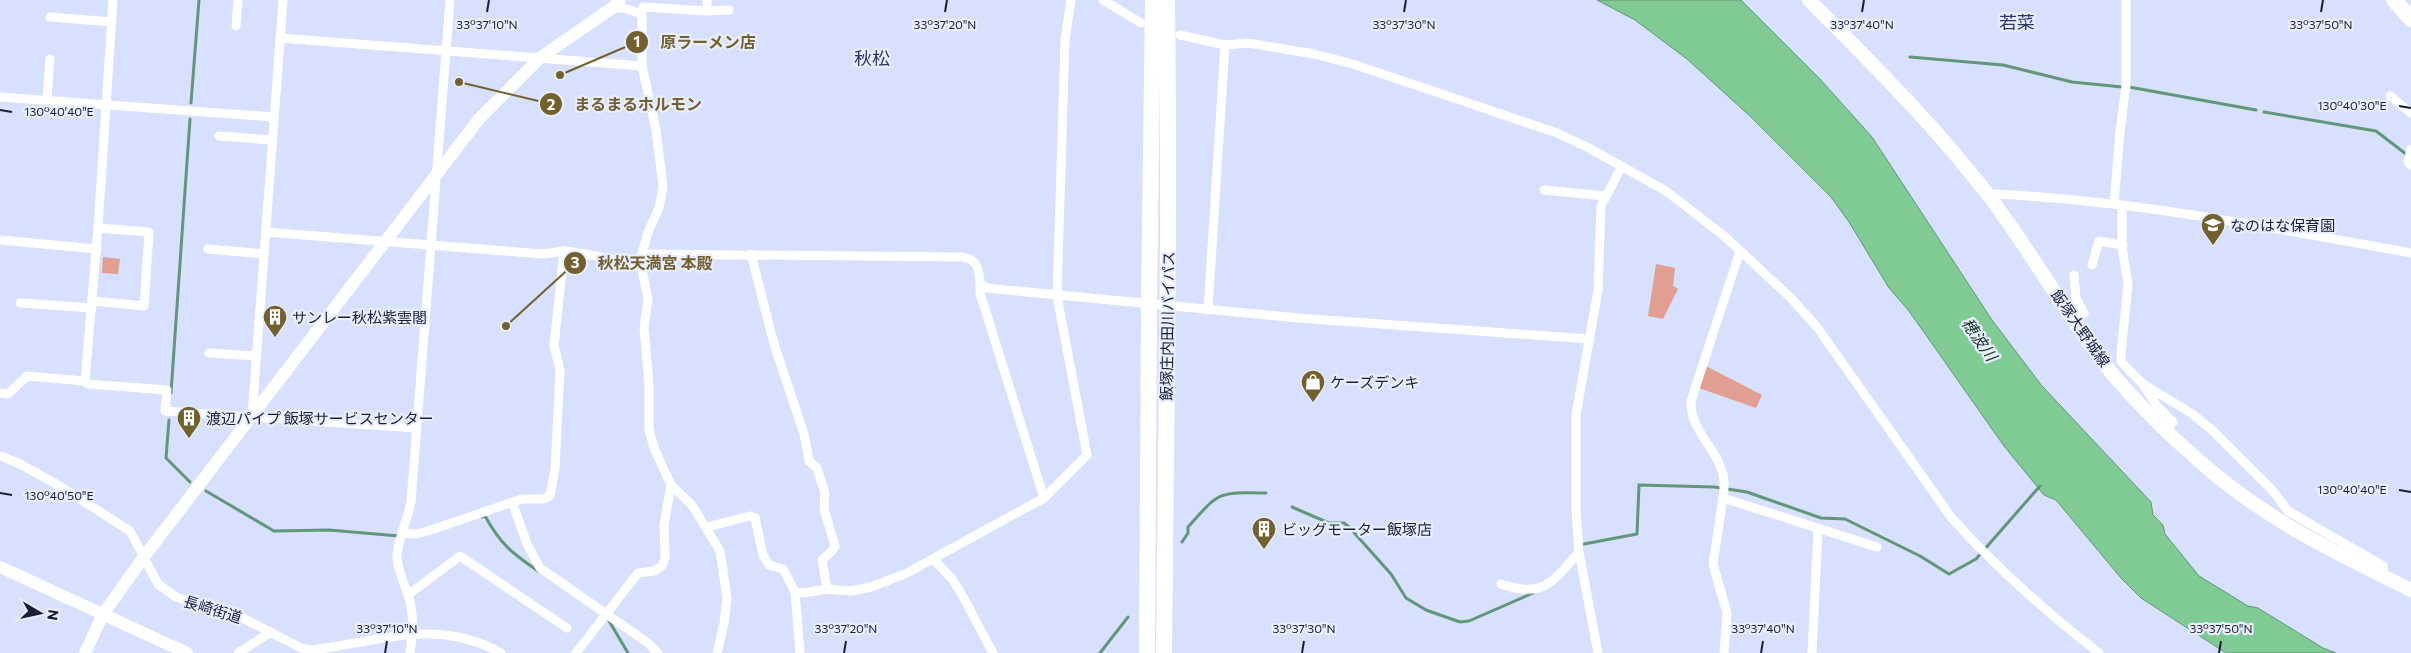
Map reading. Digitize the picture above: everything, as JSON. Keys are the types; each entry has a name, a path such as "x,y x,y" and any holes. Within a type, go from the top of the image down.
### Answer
{"highway":[{"name":"飯塚庄内田川バイパス","path":"1147,653 1153,0"},
{"name":"飯塚庄内田川バイパス","path":"1164,653 1170,191 1167,0"},
{"path":"2394,0 2411,19"}],"main road":[{"name":"飯塚大野城線","path":"1810,0 1920,114 1988,195 2114,376 2166,431 2204,465 2248,500 2279,521 2324,548 2411,590"}],"street":[{"path":"85,381 93,305 113,0"},
{"path":"236,26 238,0"},
{"path":"252,416 283,0"},
{"path":"410,653 413,633 408,595 398,569 397,551 404,534 411,502 450,0"},
{"path":"707,0 707,11"},
{"path":"796,592 851,591 871,587 907,573 1044,498 1087,455 1057,296 1065,40 1071,0"},
{"path":"1103,0 1141,23"},
{"path":"2126,0 2126,86 2120,131 2118,205 2128,284 2121,361 2143,384 2157,406 2173,422 2166,431"},
{"path":"85,653 103,614 143,558 479,119 540,57 616,4 623,8 729,10"},
{"path":"643,7 642,66 656,130 663,187 659,208 648,232 641,265 648,299 644,328 649,384 649,429 654,448 671,485 686,497 707,527 720,551 727,598 724,624 717,653"},
{"path":"50,17 112,22"},
{"path":"1180,35 1225,45 1248,43 1314,54 1353,64 1557,133 1666,191 1740,251 1791,298 1817,327 1951,516 1991,562 2099,653"},
{"path":"280,38 642,66"},
{"path":"1208,310 1225,45"},
{"path":"47,100 50,59"},
{"path":"2390,96 2411,113"},
{"path":"0,97 274,118"},
{"path":"219,136 272,140"},
{"path":"2411,149 2408,162 2411,165"},
{"path":"1598,653 1579,552 1576,510 1576,415 1598,290 1600,217 1605,196 1622,166"},
{"path":"1544,190 1605,196"},
{"path":"1988,195 2061,197 2166,210 2411,253"},
{"path":"20,303 144,306 149,232 98,228"},
{"path":"266,232 385,243 543,254 564,251 641,265"},
{"path":"0,240 97,249"},
{"path":"2092,265 2099,241 2122,245"},
{"path":"208,250 264,254"},
{"path":"404,534 428,531 522,499 543,499 550,496 555,469 560,370 554,346 564,251"},
{"path":"1724,653 1727,613 1713,564 1723,498 1724,477 1722,469 1695,426 1690,413 1691,402 1740,251"},
{"path":"642,254 963,257 975,261 978,265 980,294 1044,498"},
{"path":"751,254 774,344 804,434 809,461 817,468 825,493 824,509 835,546 822,560 827,590"},
{"path":"2074,275 2076,298 2084,313 2074,320"},
{"path":"980,283 986,288 1167,307 1590,339"},
{"path":"209,353 256,356"},
{"path":"0,393 8,394 27,376 85,381 88,384 167,390 165,411 416,428"},
{"path":"2143,384 2191,413 2211,429 2273,491 2288,511 2383,566 2385,577"},
{"name":"長崎街道","path":"0,456 20,464 58,485 130,531 158,584 176,598 200,606 233,613 300,648 311,650 413,633 450,634 469,638 501,653"},
{"path":"576,653 638,573 654,571 662,566 665,558 664,525 671,485"},
{"path":"1723,498 1876,547"},
{"path":"512,502 527,544 540,568 648,643 658,653"},
{"path":"707,527 750,516 754,518 766,560 769,565 783,569 796,592 800,653"},
{"path":"1812,653 1818,529"},
{"path":"1501,584 1528,590 1549,584 1559,577 1579,552"},
{"path":"408,595 460,556 567,628"},
{"path":"933,560 953,580 993,653"},
{"path":"0,567 187,653"},
{"path":"238,653 271,632"}],"shaded area":[{"path":"103,257 120,259 118,274 102,273"},
{"path":"1656,264 1675,268 1673,286 1678,289 1663,319 1648,316"},
{"path":"1706,366 1762,395 1756,408 1699,388"}],"water":[{"name":"穂波川","path":"1597,0 1741,0 1819,78 1872,137 1992,320 2042,386 2151,502 2153,515 2163,525 2165,534 2199,576 2248,606 2258,608 2323,648 2336,653 2226,653 2141,598 2121,578 2056,500 2044,495 2004,446 1909,311 1889,288 1849,222 1831,197 1751,117 1687,59 1635,20"}],"waterway":[{"path":"191,103 199,0"},
{"path":"1910,57 2003,65 2072,82 2122,87"},
{"path":"2129,87 2256,110"},
{"path":"2264,112 2376,131 2406,154"},
{"path":"171,393 190,119"},
{"path":"169,420 166,458 190,482"},
{"path":"1584,544 1637,534 1639,485 1714,487 1747,492 1821,518 1845,519 1920,556 1949,574 1976,559 2040,486"},
{"path":"206,491 274,531 329,530 399,536"},
{"path":"1182,542 1188,533 1188,527 1214,500 1229,494 1266,493"},
{"path":"1292,507 1329,523 1344,523 1391,574 1406,598 1426,610 1460,622 1469,621 1533,593"},
{"path":"482,517 485,516 496,534 508,548 538,571"},
{"path":"1100,653 1128,617"},
{"path":"609,621 628,653"}],"place":[{"name":"原ラーメン店","path":"560,75"},
{"name":"まるまるホルモン","path":"459,82"},
{"name":"なのはな保育園","path":"2213,246"},
{"name":"秋松天満宮 本殿","path":"506,326"},
{"name":"サンレー秋松紫雲閣","path":"275,338"},
{"name":"ケーズデンキ","path":"1313,403"},
{"name":"渡辺パイプ 飯塚サービスセンター","path":"189,439"},
{"name":"ビッグモーター飯塚店","path":"1264,550"}],"district":[{"name":"若菜","path":"2017,22"},
{"name":"秋松","path":"872,58"}]}
